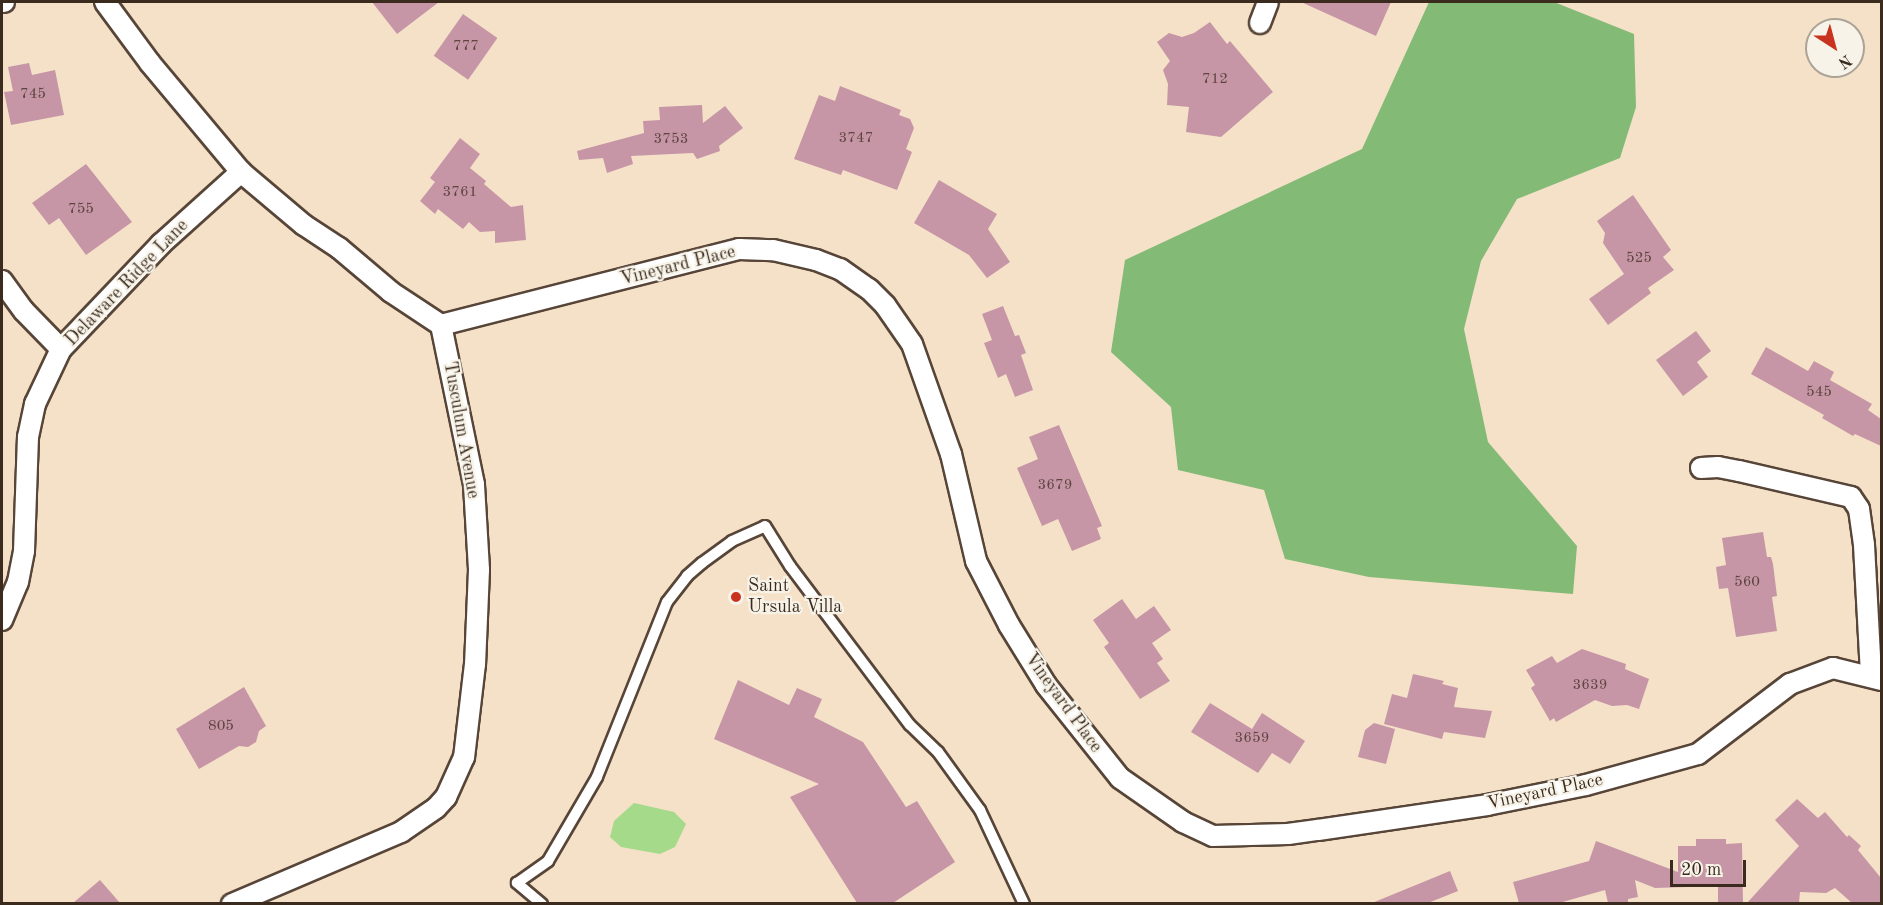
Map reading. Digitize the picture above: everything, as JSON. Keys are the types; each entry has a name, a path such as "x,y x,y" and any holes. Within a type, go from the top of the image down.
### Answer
{"street":[{"path":"105,2 150,63 241,172 304,225 339,248 392,291 441,325"},
{"path":"1260,23 1268,2"},
{"name":"Delaware Ridge Lane","path":"2,620 18,582 24,551 28,437 35,404 61,349 160,244 241,172"},
{"name":"Vineyard Place","path":"441,325 739,249 773,250 816,260 849,275 869,289 894,314 912,344 951,454 976,561 1008,625 1046,685 1120,777 1183,822 1213,836 1288,834 1318,830 1487,805 1586,785 1698,754 1790,684 1833,668 1876,678"},
{"path":"2,281 24,311 61,349"},
{"name":"Tusculum Avenue","path":"232,903 401,832 436,808 446,797 464,757 475,664 479,570 474,485 441,325"},
{"path":"1701,468 1718,467 1739,471 1851,497 1859,509 1864,544 1876,678"}],"lane":[{"path":"542,903 517,884 548,861 597,777 667,602 687,576 702,563 732,541 765,526 790,566 910,725 938,752 980,810 1024,903"}],"green space":[{"path":"1429,2 1554,2 1634,34 1636,107 1620,158 1517,199 1481,261 1464,329 1488,442 1577,546 1573,594 1369,577 1285,559 1264,490 1178,470 1171,407 1111,352 1125,260 1362,149"},
{"path":"634,803 674,812 686,824 675,847 660,854 621,847 610,837 614,821"}],"building":[{"path":"372,2 439,2 397,34"},
{"path":"1301,2 1391,2 1376,36"},
{"path":"463,14 497,38 468,80 434,56"},
{"path":"1210,22 1227,44 1230,41 1273,92 1221,137 1186,132 1189,107 1167,105 1168,84 1163,70 1170,61 1157,42 1169,33 1182,37 1194,33"},
{"path":"29,63 32,75 55,70 64,115 11,125 4,92 13,91 8,67"},
{"path":"840,86 901,110 899,115 910,119 914,128 906,149 912,152 897,190 843,170 841,175 794,159 819,95 835,101"},
{"path":"702,105 703,123 725,106 743,128 719,146 720,151 697,159 693,153 631,156 633,164 607,173 603,158 579,160 577,151 644,133 643,121 660,120 659,107"},
{"path":"460,138 480,154 470,168 486,181 484,184 511,207 523,205 526,240 495,243 495,231 480,232 469,222 463,229 438,209 435,214 420,201 435,182 430,178"},
{"path":"86,164 132,222 86,255 59,218 49,225 32,203"},
{"path":"939,180 997,214 988,229 1010,262 987,278 969,255 914,223"},
{"path":"1633,195 1671,250 1663,257 1674,270 1648,288 1651,293 1608,325 1589,299 1624,274 1603,243 1605,233 1597,221"},
{"path":"1003,306 1015,336 1019,335 1026,353 1021,355 1033,390 1015,397 1006,374 998,378 984,343 992,340 982,314"},
{"path":"1696,331 1711,351 1697,362 1708,377 1683,396 1656,360"},
{"path":"1766,347 1808,371 1814,361 1834,372 1830,380 1872,404 1868,410 1881,419 1881,446 1855,434 1853,436 1822,418 1824,415 1751,374"},
{"path":"1059,425 1102,526 1097,528 1101,539 1072,551 1058,519 1042,526 1017,468 1038,459 1029,437"},
{"path":"1763,532 1767,557 1771,557 1773,564 1777,596 1772,597 1777,631 1736,637 1728,588 1719,589 1716,567 1726,565 1722,538"},
{"path":"1122,599 1136,619 1154,606 1171,630 1152,643 1163,659 1157,663 1170,681 1140,699 1104,647 1109,643 1093,620"},
{"path":"1582,649 1626,664 1625,669 1649,679 1639,709 1627,705 1612,706 1595,700 1556,722 1554,718 1550,721 1531,688 1535,685 1526,670 1552,656 1557,663"},
{"path":"1413,674 1444,681 1442,684 1458,688 1454,707 1492,711 1485,738 1444,732 1442,739 1384,724 1392,694 1407,698"},
{"path":"738,680 789,705 797,688 822,699 814,717 863,742 906,807 917,801 955,862 893,903 857,903 790,797 819,784 714,739"},
{"path":"244,687 266,726 259,731 256,742 248,747 239,746 199,769 176,729"},
{"path":"1210,703 1252,729 1262,713 1305,741 1290,764 1272,753 1258,773 1191,732"},
{"path":"1374,723 1395,729 1386,764 1358,757 1365,730"},
{"path":"1797,799 1818,818 1825,812 1847,837 1849,835 1861,846 1858,850 1881,878 1881,903 1852,903 1835,888 1826,893 1800,892 1799,903 1747,903 1799,846 1775,820"},
{"path":"1696,839 1726,839 1726,844 1742,843 1743,903 1718,903 1718,886 1655,888 1635,880 1638,897 1628,899 1628,903 1608,903 1605,890 1559,903 1519,903 1513,882 1589,861 1596,841 1678,872 1678,846 1696,846"},
{"path":"1450,871 1458,891 1428,903 1372,903"},
{"path":"100,880 120,903 73,903"}],"place":[{"name":"Saint Ursula Villa","path":"736,597"}]}
